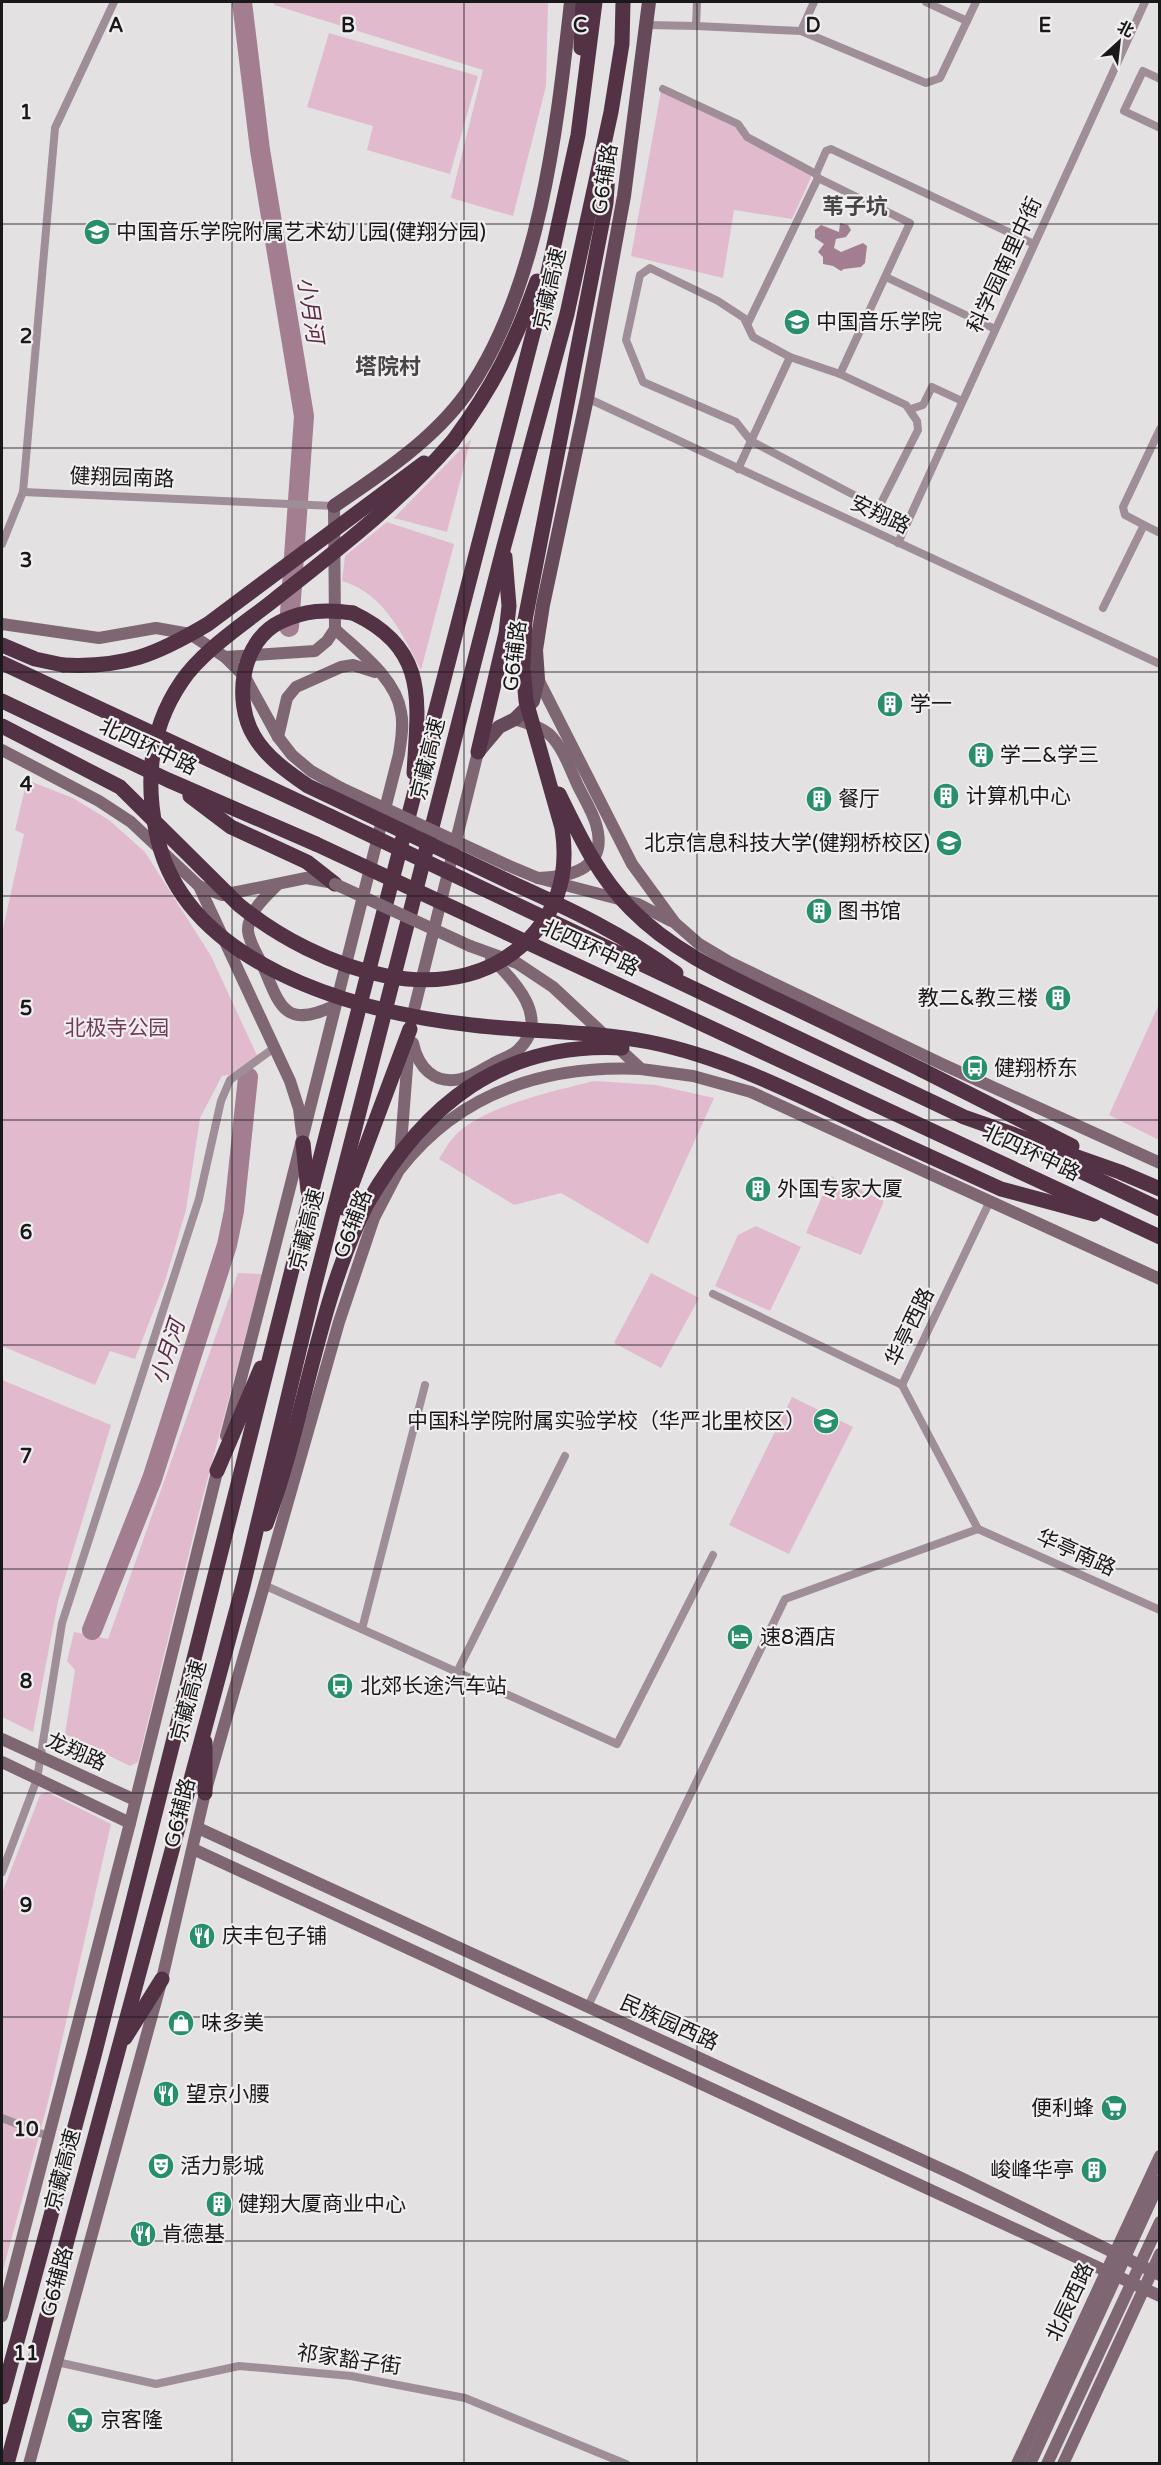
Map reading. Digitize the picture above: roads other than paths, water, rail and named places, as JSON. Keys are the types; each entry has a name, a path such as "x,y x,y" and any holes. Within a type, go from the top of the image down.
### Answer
{"highway":[{"path":"578,135 583,2"},
{"name":"京藏高速","path":"2,2397 94,2056 309,1202 413,806 564,206 578,135 595,2"},
{"name":"京藏高速","path":"7,2463 243,1586 315,1284 504,546 567,314 611,112 622,44 623,2"},
{"path":"622,44 630,2"},
{"path":"2,726 120,787 239,905 276,932 349,968 413,980 464,975 499,962 529,940 550,910 563,876 565,847 562,828 526,701 523,666 525,620 606,203 611,112"},
{"path":"564,206 506,360 453,441 420,479 380,515 227,637 184,678 162,721 153,748 150,778 151,807 157,839 175,883 192,908 213,930 234,947 255,961 333,994 406,1014 462,1024 650,1042 712,1060 753,1076 1001,1189 1132,1224"},
{"path":"2,645 35,659 63,665 95,666 125,663 179,641 208,624 453,441"},
{"path":"478,752 508,615 504,546"},
{"path":"413,806 417,728 414,676 404,654 391,636 373,622 352,613 326,609 303,613 278,623 259,641 246,664 242,692 245,716 254,737 290,774 308,786 592,919 634,943 708,996"},
{"name":"北四环中路","path":"2,663 964,1116 1120,1172 1160,1189"},
{"name":"北四环中路","path":"2,701 168,780 316,844 1160,1237"},
{"path":"540,756 589,854 631,909 686,953 922,1070 1120,1172"},
{"path":"168,780 231,827 307,862 335,884"},
{"path":"315,1284 410,1029"},
{"path":"243,1586 283,1479 341,1265 367,1204 390,1164 414,1134 438,1110 464,1089 530,1058 560,1050 592,1047 639,1049 753,1076"},
{"path":"964,1116 1160,1209"},
{"path":"303,1143 309,1202"},
{"path":"217,1471 280,1324"},
{"path":"206,1721 206,1792"},
{"path":"117,2050 162,1979"}],"main road":[{"path":"334,506 435,430 466,394 497,337 518,285 550,159 561,95 570,2"},
{"name":"G6辅路","path":"478,752 499,727 515,719 533,702 538,679 536,650 543,605 587,398 624,196 649,2"}],"street":[{"path":"2,544 23,492 55,128 114,2"},
{"path":"696,26 697,2"},
{"path":"801,31 814,2"},
{"path":"926,2 967,21"},
{"path":"647,25 801,31 926,83 940,78 976,2"},
{"name":"科学园南里中街","path":"898,543 1145,2"},
{"path":"1160,79 1143,71 1124,111 1160,128"},
{"path":"663,88 738,124 747,137 817,176 909,221 910,226 840,374"},
{"path":"748,323 817,176 826,151 831,149 1034,244"},
{"path":"650,268 718,301 748,323 753,337 790,357 840,374 911,409 917,421 918,430 880,505 873,505 751,441 736,422 643,382 626,340 640,275 650,268"},
{"path":"886,277 995,330"},
{"path":"738,468 790,357"},
{"path":"911,409 923,405 932,387 962,401"},
{"name":"安翔路","path":"587,398 1160,664"},
{"path":"1160,429 1123,507 1125,515 1160,533"},
{"name":"健翔园南路","path":"23,492 334,506"},
{"path":"225,657 315,651 327,641 335,629 334,506"},
{"path":"1102,608 1144,525"},
{"path":"2,624 99,638 156,628 190,634 225,657 245,677 278,737 292,755 311,771 341,788 538,878 638,904 675,923"},
{"path":"2,2316 130,1824 399,754 401,710 383,676 335,629"},
{"path":"278,737 287,698 296,687 308,680 354,664 383,676"},
{"path":"538,679 632,864 675,923"},
{"path":"515,719 548,733 561,750 596,824 598,844 591,860 580,872 563,877 538,878"},
{"path":"2,750 99,801 131,822 199,886 274,1048 299,1109 303,1143"},
{"name":"G6辅路","path":"29,2463 162,1979 206,1792 339,1322 374,1218 399,1170 410,1029 478,752"},
{"path":"199,886 222,895 306,878 335,884 488,955 517,963 553,987 641,1069"},
{"path":"278,884 261,900 252,916 248,931 274,993 284,1009 298,1017 315,1015 334,1006"},
{"name":"北四环中路","path":"675,923 699,944 729,962 944,1065 1160,1163"},
{"path":"410,1029 416,1059 427,1073 442,1079 462,1079 518,1051 529,1036 532,1017 526,997 512,978 488,955"},
{"path":"2,1872 38,1779 62,1623 199,1199 221,1101 230,1080 274,1048"},
{"path":"399,1170 421,1142 446,1121 484,1097 559,1073 603,1068 641,1069 693,1076 751,1092 989,1203 1160,1279"},
{"name":"华亭西路","path":"978,1529 902,1385 989,1203"},
{"path":"713,1294 902,1385"},
{"path":"362,1629 425,1385"},
{"path":"457,1672 565,1456"},
{"path":"587,2008 785,1599 978,1529"},
{"name":"华亭南路","path":"978,1529 1160,1610"},
{"path":"266,1586 617,1744 713,1556"},
{"name":"龙翔路","path":"2,1739 135,1800"},
{"name":"龙翔路","path":"2,1762 130,1824"},
{"name":"民族园西路","path":"198,1828 959,2177 1155,2273"},
{"name":"民族园西路","path":"193,1849 1160,2296"},
{"path":"2,2118 50,2137"},
{"name":"北辰西路","path":"1030,2463 1160,2157"},
{"name":"北辰西路","path":"1118,2255 1160,2181"},
{"path":"1047,2463 1160,2222"},
{"path":"1062,2463 1143,2288 1155,2273 1160,2254"},
{"name":"北辰西路","path":"1017,2463 1110,2273"},
{"name":"祁家豁子街","path":"57,2362 156,2384 239,2366 351,2376 465,2398 626,2463"}],"waterway":[{"name":"小月河","path":"242,2 260,150 304,416 289,627"},
{"name":"小月河","path":"92,1630 152,1479 227,1245 234,1211 248,1077"}],"place":[{"name":"中国音乐学院附属艺术幼儿园(健翔分园)","path":"97,232"},
{"name":"中国音乐学院","path":"797,322"},
{"name":"学一","path":"890,704"},
{"name":"学二&学三","path":"981,755"},
{"name":"计算机中心","path":"946,796"},
{"name":"餐厅","path":"819,799"},
{"name":"北京信息科技大学(健翔桥校区)","path":"949,843"},
{"name":"图书馆","path":"819,911"},
{"name":"教二&教三楼","path":"1058,998"},
{"name":"健翔桥东","path":"975,1068"},
{"name":"外国专家大厦","path":"758,1189"},
{"name":"中国科学院附属实验学校（华严北里校区）","path":"826,1421"},
{"name":"速8酒店","path":"740,1637"},
{"name":"北郊长途汽车站","path":"340,1686"},
{"name":"庆丰包子铺","path":"202,1936"},
{"name":"味多美","path":"181,2023"},
{"name":"望京小腰","path":"166,2094"},
{"name":"便利蜂","path":"1114,2108"},
{"name":"活力影城","path":"161,2166"},
{"name":"峻峰华亭","path":"1094,2170"},
{"name":"健翔大厦商业中心","path":"219,2204"},
{"name":"肯德基","path":"143,2234"},
{"name":"京客隆","path":"80,2420"}],"district":[{"name":"苇子坑","path":"855,207"},
{"name":"塔院村","path":"388,367"}],"park label":[{"name":"北极寺公园","path":"117,1028"}]}
